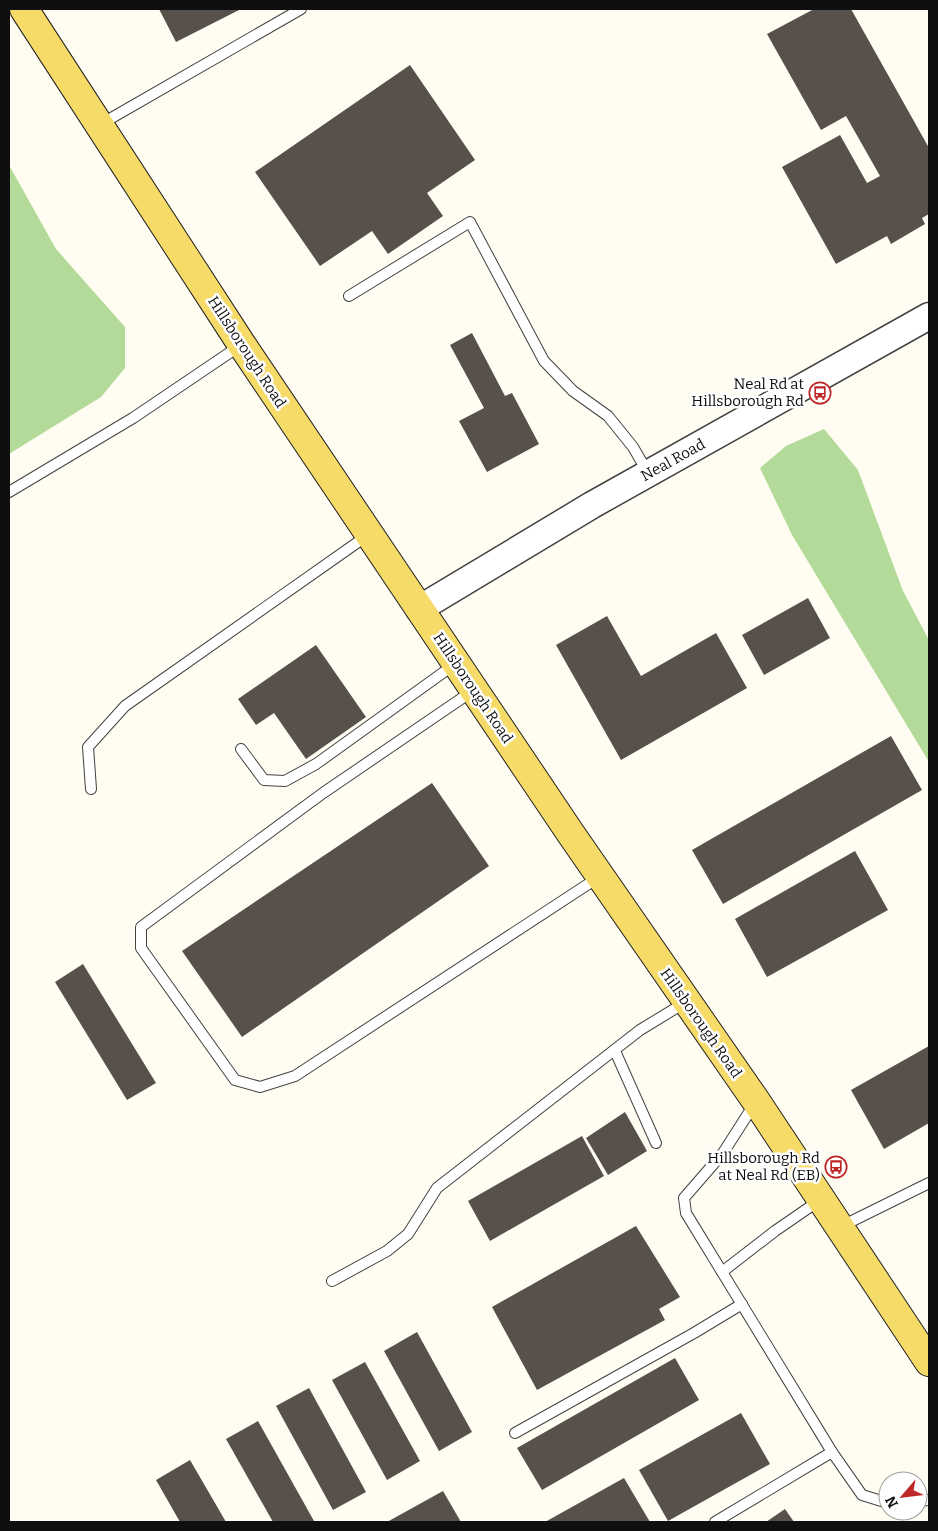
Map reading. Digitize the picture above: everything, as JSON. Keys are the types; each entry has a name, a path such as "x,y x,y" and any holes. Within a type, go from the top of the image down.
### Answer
{"main road":[{"name":"Hillsborough Road","path":"24,9 242,345 600,876 756,1101 929,1362"}],"street":[{"name":"Neal Road","path":"419,609 648,474 929,316"}],"lane":[{"path":"100,125 301,9"},
{"path":"349,296 470,222 544,360 573,391 608,416 632,447 648,474"},
{"path":"9,492 133,418 242,345"},
{"path":"91,789 88,747 126,706 369,534"},
{"path":"241,750 264,780 285,781 316,764 456,663"},
{"path":"474,690 322,793 141,927 141,948 235,1080 260,1087 296,1076 600,876"},
{"path":"332,1281 387,1251 408,1234 437,1188 640,1030 687,1002"},
{"path":"615,1050 656,1143"},
{"path":"756,1101 723,1153 684,1198 686,1213 832,1452 862,1495 878,1500"},
{"path":"840,1228 929,1182"},
{"path":"722,1272 775,1230 821,1199"},
{"path":"515,1433 742,1304"},
{"path":"716,1522 832,1452"}],"green space":[{"path":"9,165 56,249 125,327 125,368 101,397 9,454"},
{"path":"824,429 858,470 903,591 929,640 929,762 792,535 760,468 786,446"}],"building":[{"path":"159,9 241,9 176,42"},
{"path":"814,9 851,9 929,148 929,214 922,218 925,224 891,244 887,236 836,264 782,167 840,135 867,183 880,176 846,116 821,130 767,34"},
{"path":"410,65 475,160 427,193 443,216 388,254 372,231 320,266 255,172"},
{"path":"472,333 505,396 512,393 539,444 487,472 459,421 484,408 450,345"},
{"path":"808,598 830,638 764,675 742,635"},
{"path":"607,616 641,676 716,633 747,688 621,760 556,645"},
{"path":"316,645 366,717 306,759 274,713 256,725 238,699"},
{"path":"891,736 922,790 723,904 692,850"},
{"path":"432,783 489,866 242,1037 182,951"},
{"path":"855,851 888,910 767,977 735,919"},
{"path":"83,964 156,1083 127,1100 55,982"},
{"path":"929,1046 929,1123 884,1149 851,1090"},
{"path":"625,1112 647,1151 608,1175 586,1138"},
{"path":"582,1136 604,1176 490,1241 468,1201"},
{"path":"636,1226 680,1297 659,1309 665,1320 537,1390 492,1307"},
{"path":"417,1332 472,1432 439,1451 384,1351"},
{"path":"675,1358 699,1400 542,1490 517,1448"},
{"path":"365,1362 420,1461 387,1480 332,1380"},
{"path":"309,1388 366,1492 333,1510 276,1406"},
{"path":"741,1413 770,1464 668,1521 639,1470"},
{"path":"258,1421 314,1521 273,1522 226,1439"},
{"path":"190,1460 226,1522 180,1522 156,1480"},
{"path":"624,1478 650,1522 545,1522"},
{"path":"443,1491 461,1522 387,1522"},
{"path":"785,1509 794,1522 766,1522"}],"place":[{"name":"Neal Rd at Hillsborough Rd","path":"820,393"},
{"name":"Hillsborough Rd at Neal Rd (EB)","path":"836,1167"}]}
